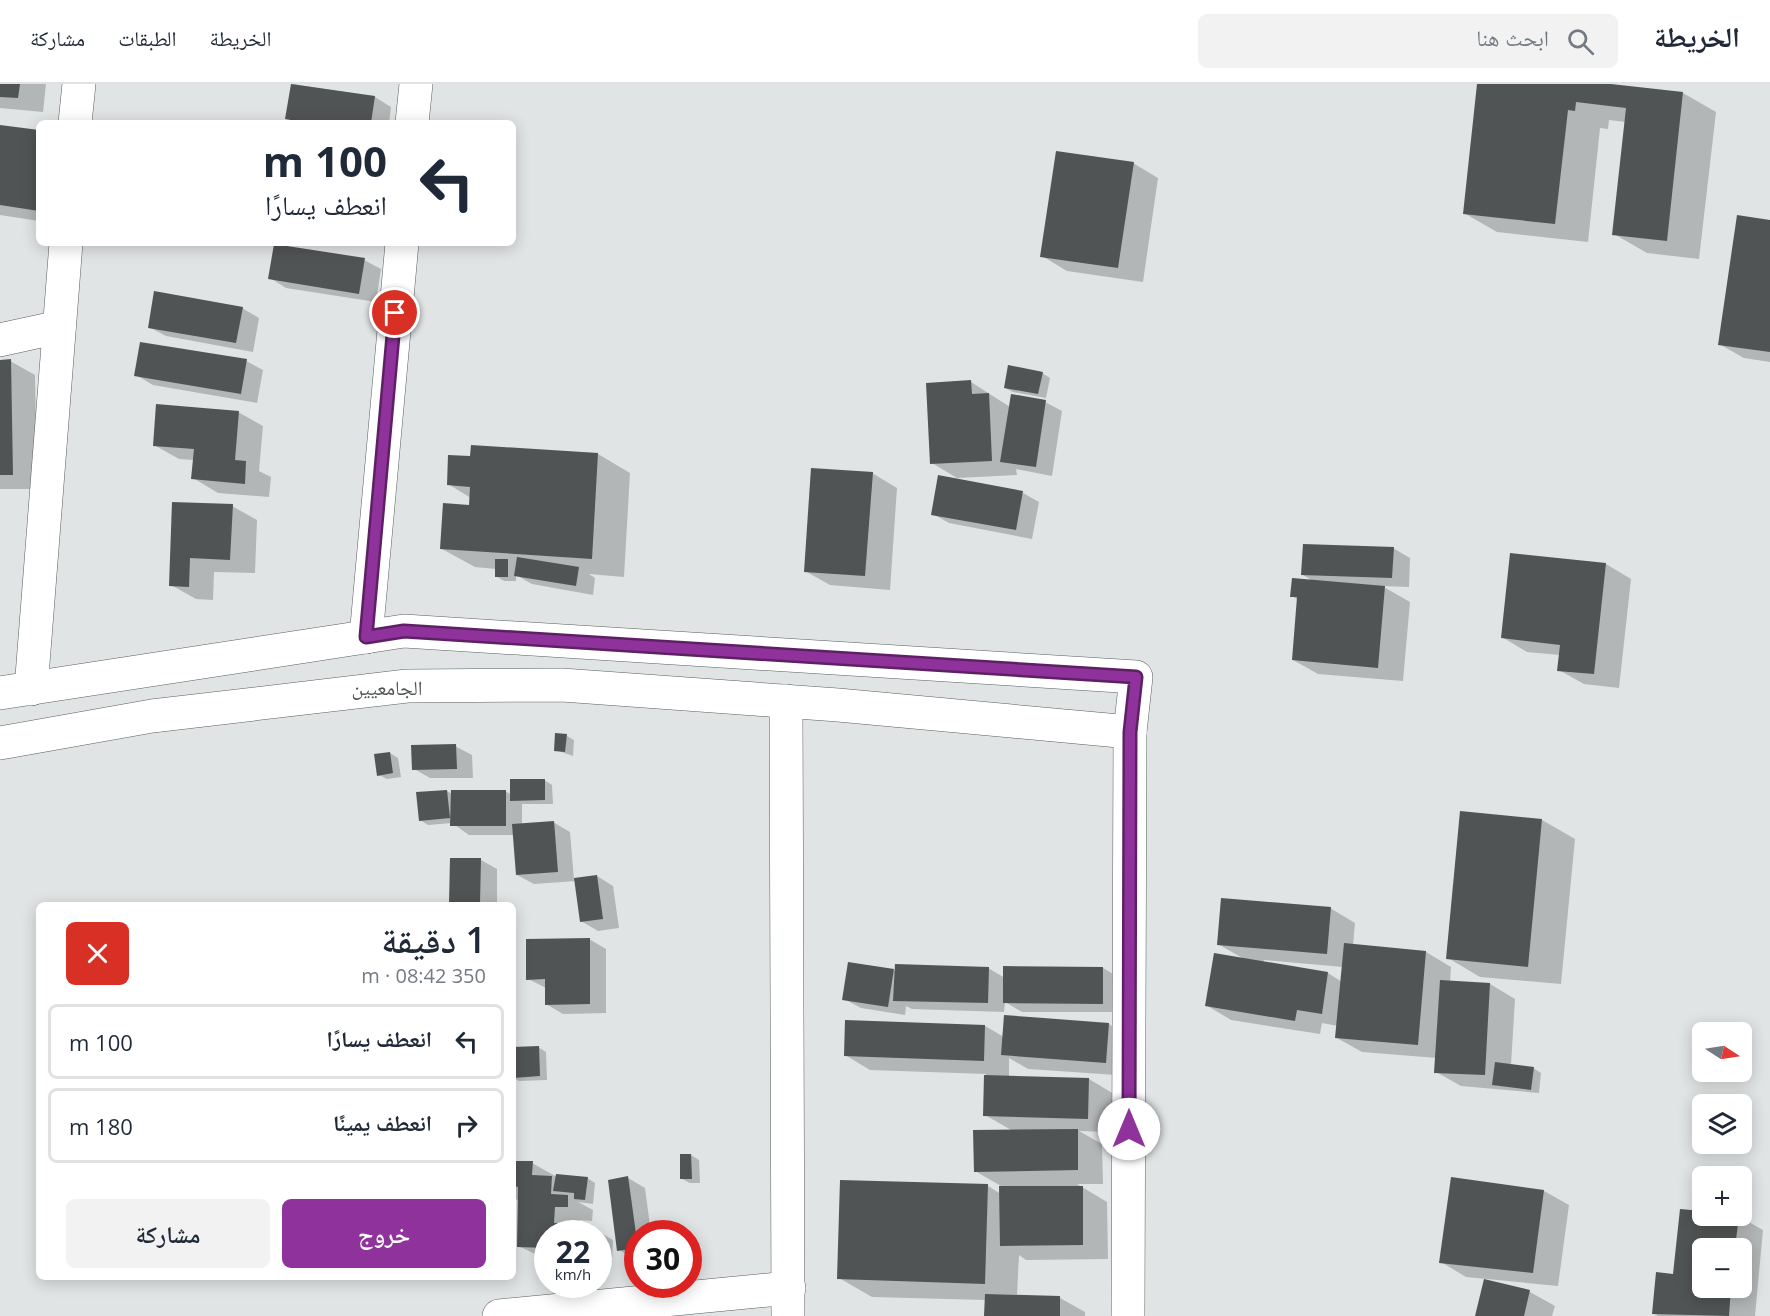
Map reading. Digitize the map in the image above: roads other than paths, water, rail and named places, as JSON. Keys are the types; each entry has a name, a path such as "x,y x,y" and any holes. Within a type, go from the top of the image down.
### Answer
{"street":[{"path":"75,120 79,84"},
{"path":"412,120 416,84"},
{"path":"66,246 59,327 15,691 404,631 1136,677 1130,732 1128,1316"},
{"path":"366,637 402,246"},
{"path":"0,340 59,327"},
{"path":"0,743 152,716 407,686 562,685 786,701 1130,732"},
{"path":"499,1316 789,1302 786,701"}],"district":[{"name":"الجامعيين","path":"387,688"}]}
